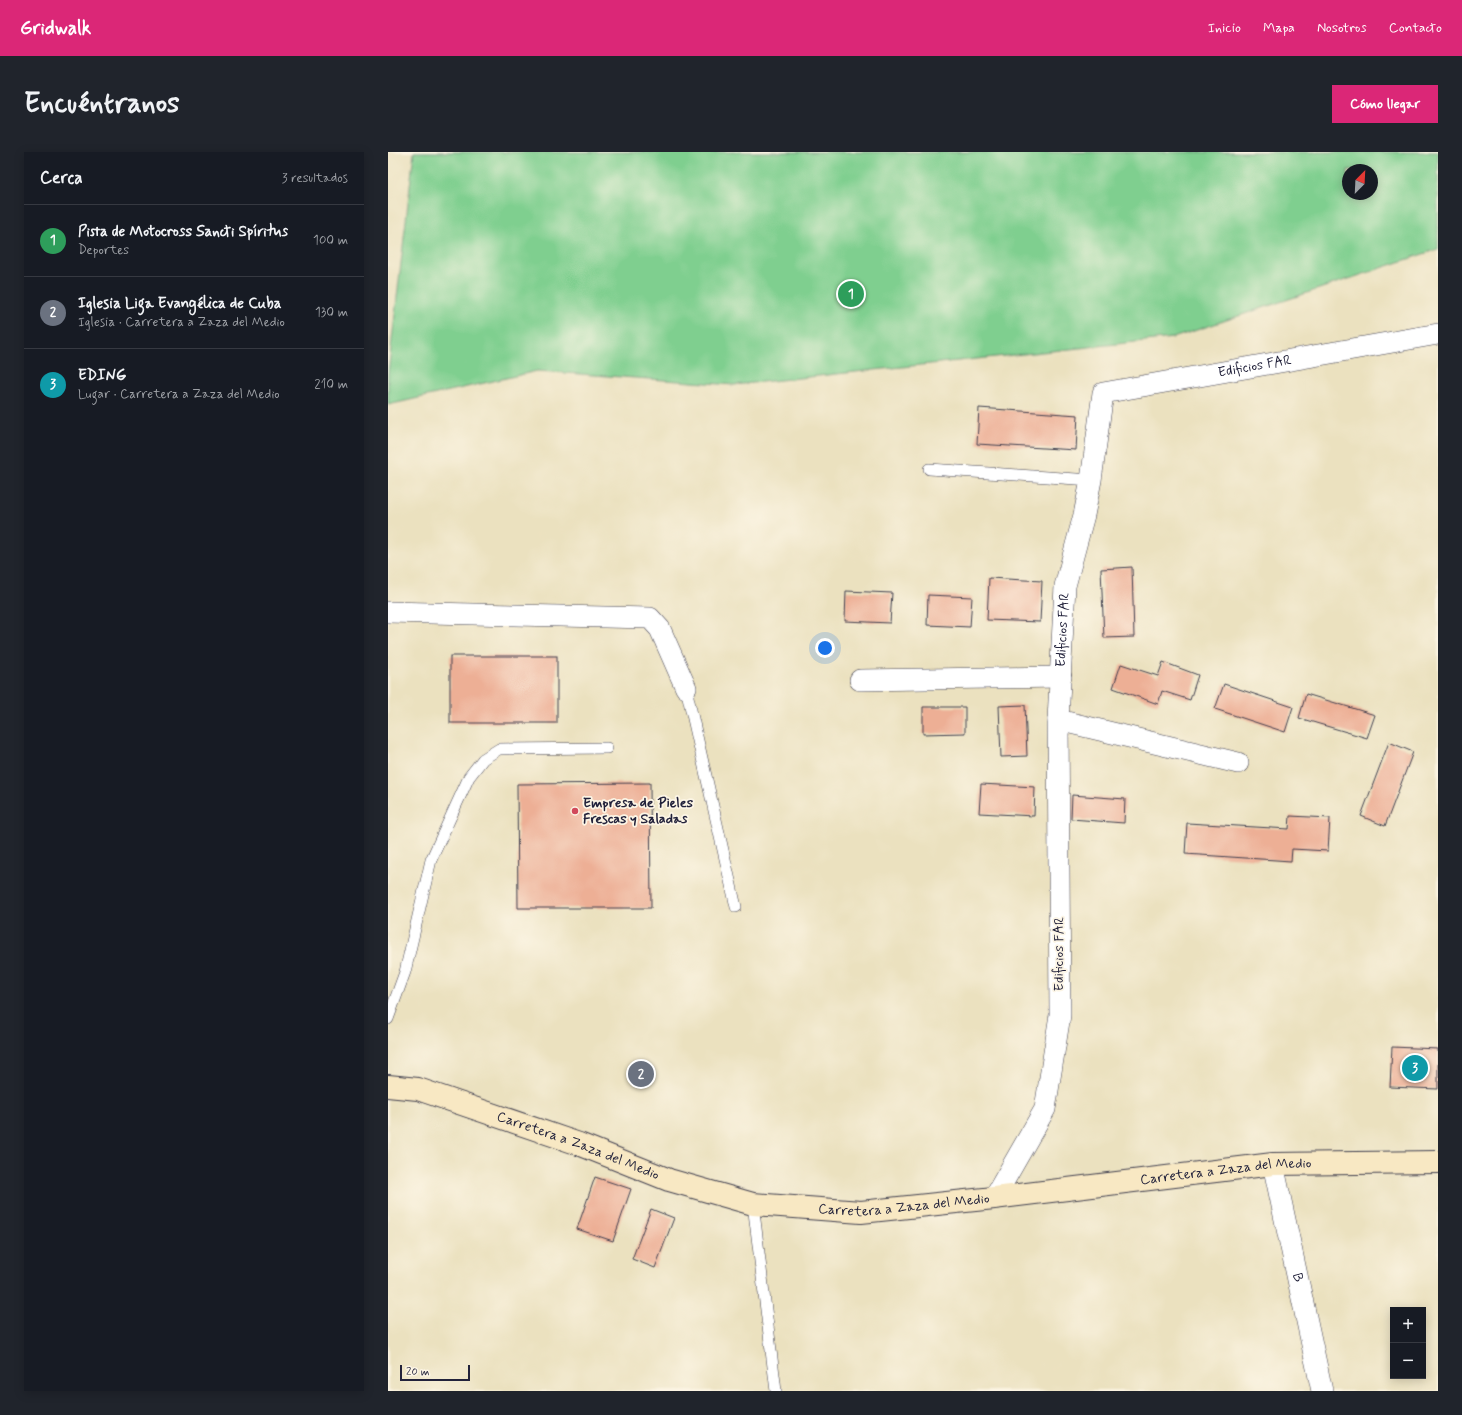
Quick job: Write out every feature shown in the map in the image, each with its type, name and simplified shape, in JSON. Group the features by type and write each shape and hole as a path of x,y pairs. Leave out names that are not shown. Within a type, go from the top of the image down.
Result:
{"main road":[{"name":"Carretera a Zaza del Medio","path":"388,1086 418,1089 579,1144 669,1180 753,1204 861,1212 994,1198 1273,1164 1438,1162"}],"street":[{"name":"Edificios FAR","path":"994,1198 1045,1108 1060,1015 1058,720 1065,586 1084,515 1091,480 1103,393 1438,334"},
{"path":"388,612 650,618 660,629 686,688"},
{"path":"860,680 1061,677"},
{"path":"1058,720 1238,763"},
{"name":"B","path":"1273,1164 1322,1391"}],"lane":[{"path":"929,469 1091,480"},
{"path":"686,688 736,907"},
{"path":"388,1019 404,972 431,860 469,777 483,759 499,749 607,748"},
{"path":"753,1204 776,1391"}],"green space":[{"path":"414,152 1438,152 1438,249 1173,338 734,385 537,371 388,405 388,374"}],"building":[{"path":"979,408 1078,415 1076,450 977,444"},
{"path":"1132,567 1134,637 1104,638 1101,569"},
{"path":"989,578 1042,581 1040,622 987,620"},
{"path":"846,591 892,593 890,623 845,621"},
{"path":"928,595 972,597 970,627 927,625"},
{"path":"450,656 557,656 557,723 450,723"},
{"path":"1163,662 1198,675 1190,700 1162,691 1158,704 1113,688 1121,664 1158,676"},
{"path":"1224,684 1293,707 1285,732 1215,709"},
{"path":"1306,694 1375,715 1367,738 1299,718"},
{"path":"1025,705 1027,756 1001,757 999,706"},
{"path":"923,707 965,707 965,733 923,734"},
{"path":"1389,742 1413,752 1385,826 1361,816"},
{"path":"650,783 651,908 518,908 517,784"},
{"path":"981,784 1035,787 1034,816 979,813"},
{"path":"1072,795 1125,799 1124,823 1071,819"},
{"path":"1290,816 1330,818 1328,851 1292,849 1291,861 1185,854 1187,823 1289,829"},
{"path":"1392,1047 1438,1049 1438,1089 1390,1087"},
{"path":"595,1177 631,1189 613,1241 577,1229"},
{"path":"651,1209 674,1218 655,1268 632,1259"}],"place":[{"name":"Pista de Motocross Sancti Spíritus","path":"851,294"},
{"name":"Empresa de Pieles Frescas y Saladas","path":"575,811"},
{"name":"EDING","path":"1415,1068"},
{"name":"Iglesia Liga Evangélica de Cuba","path":"641,1074"}]}
